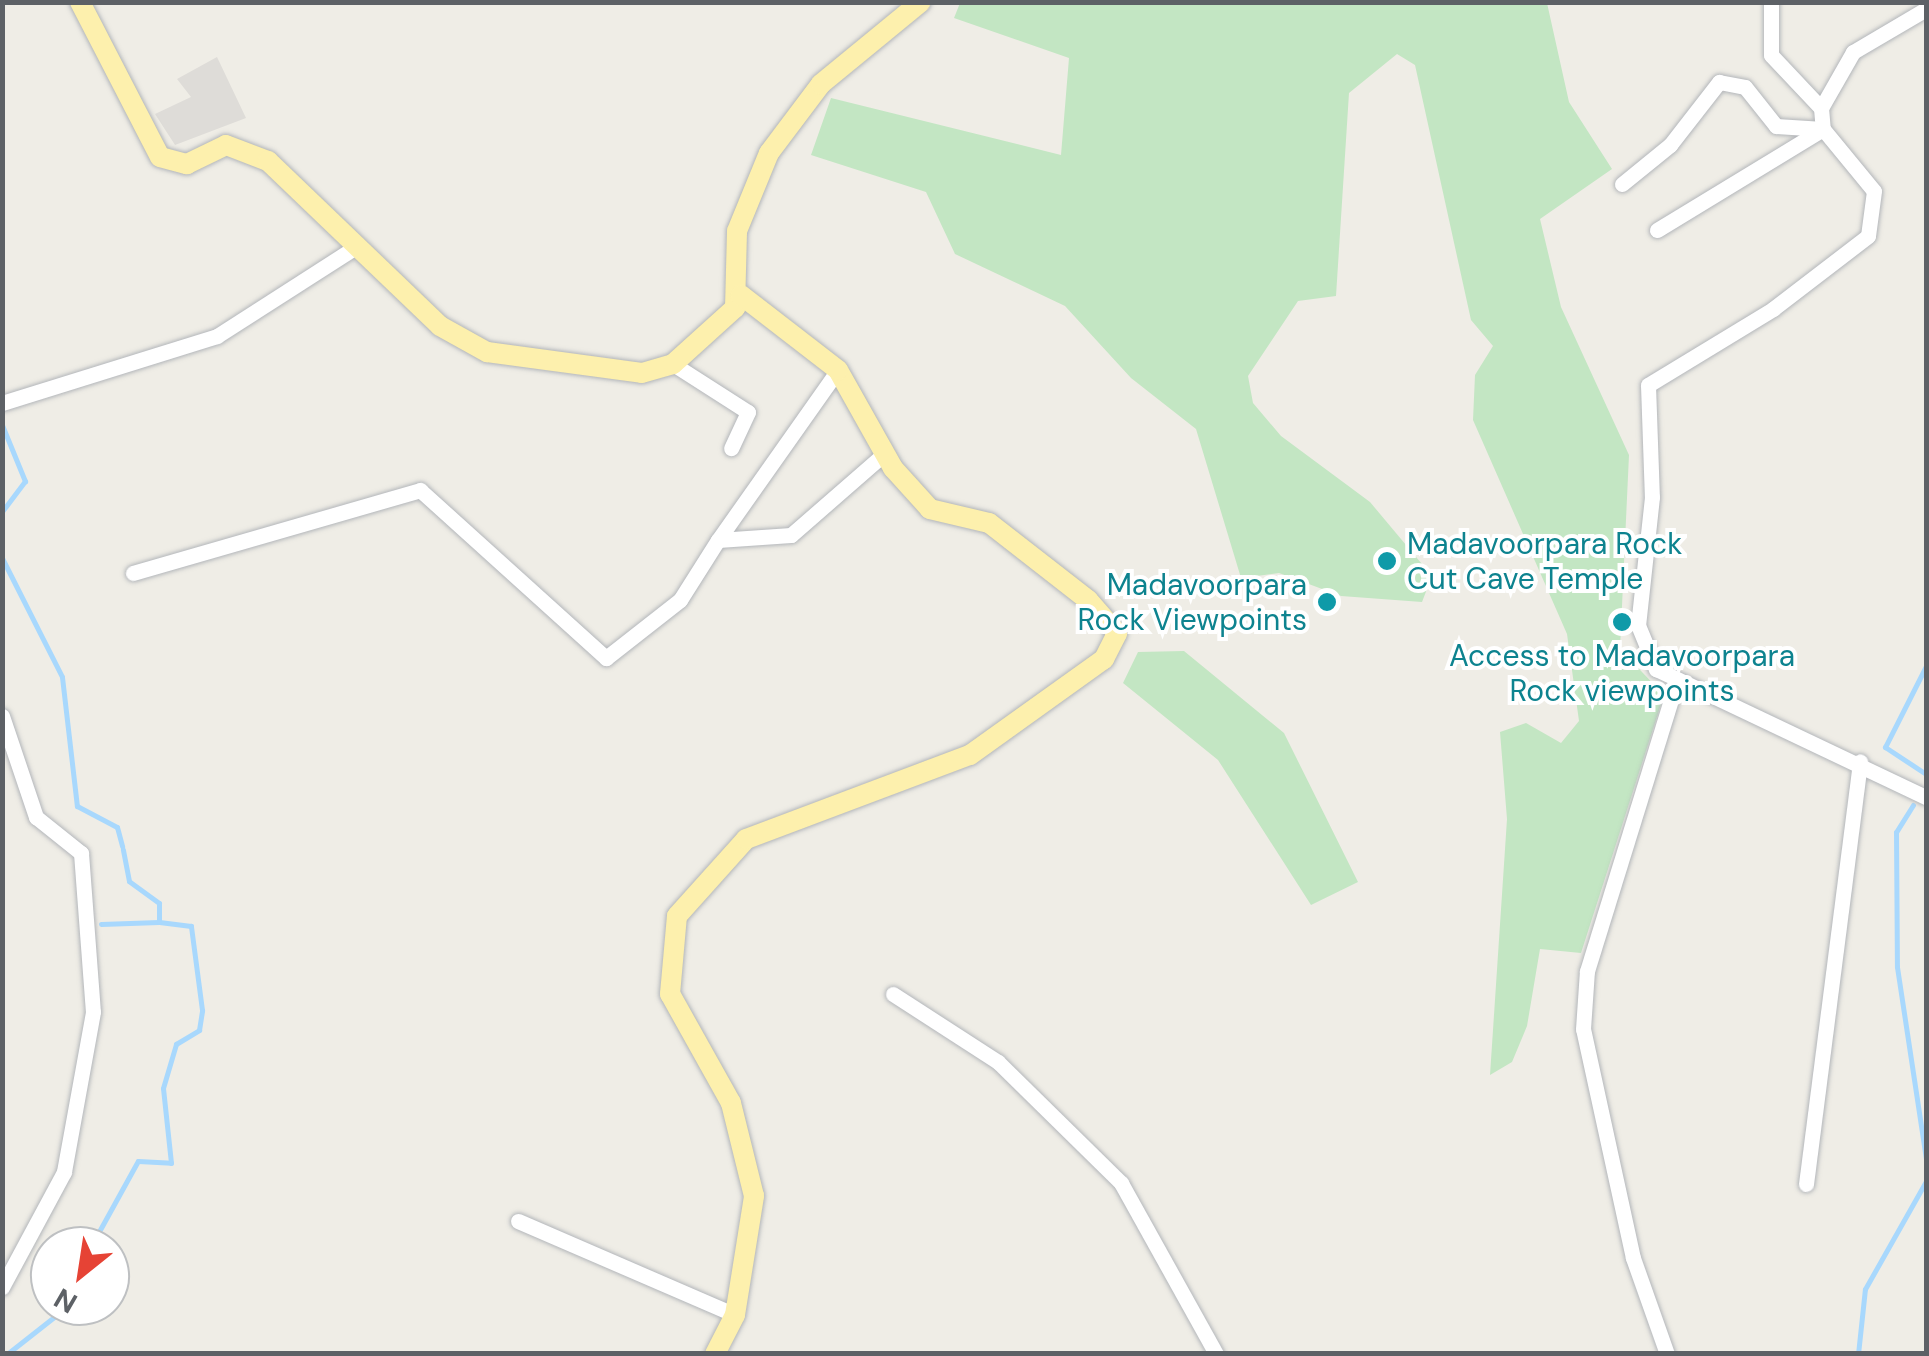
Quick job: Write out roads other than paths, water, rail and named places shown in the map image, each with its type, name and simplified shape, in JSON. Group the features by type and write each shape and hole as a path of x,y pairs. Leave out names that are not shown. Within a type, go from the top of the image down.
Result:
{"main road":[{"path":"80,2 160,157 187,164 226,144 250,151 440,326 487,352 642,373 673,364 741,295 737,231 769,153 821,84 921,2"},
{"path":"716,1354 735,1315 750,1170 725,1089 670,994 677,916 746,839 970,754 1104,660 1116,634 1088,600 988,523 930,509 886,453 838,370 741,295"}],"street":[{"path":"1771,2 1771,54 1822,108"},
{"path":"1926,8 1854,52 1822,108 1823,129 1874,191 1868,236 1773,309 1648,385 1652,497 1638,625 1656,669 1860,761 1926,796"},
{"path":"1622,184 1670,145 1719,82 1745,88 1776,126 1823,129"},
{"path":"1658,230 1823,129"},
{"path":"2,404 217,336 354,248"},
{"path":"673,364 748,412 732,448"},
{"path":"134,573 420,490 606,658 680,600 838,370"},
{"path":"718,540 791,535 886,453"},
{"path":"1666,1354 1633,1258 1583,1030 1587,971 1677,681"},
{"path":"2,716 11,753 36,817 81,853 93,1012 64,1172 2,1287"},
{"path":"1806,1184 1860,761"},
{"path":"893,994 998,1062 1121,1183 1216,1354"},
{"path":"518,1221 735,1315"}],"waterway":[{"path":"2,425 25,481 2,511"},
{"path":"2,558 62,677 77,806 117,827 122,846"},
{"path":"1926,666 1885,747 1926,774"},
{"path":"1913,805 1896,832 1897,967 1926,1159"},
{"path":"102,1226 138,1161 171,1163 163,1088 176,1044 199,1030 202,1010 191,926 159,922 159,903 129,881 123,850"},
{"path":"101,924 159,922"},
{"path":"1858,1354 1865,1289 1926,1181"},
{"path":"7,1354 43,1326"}],"place":[{"name":"Madavoorpara Rock Cut Cave Temple","path":"1387,561"},
{"name":"Madavoorpara Rock Viewpoints","path":"1327,602"},
{"name":"Access to Madavoorpara Rock viewpoints","path":"1622,622"}]}
